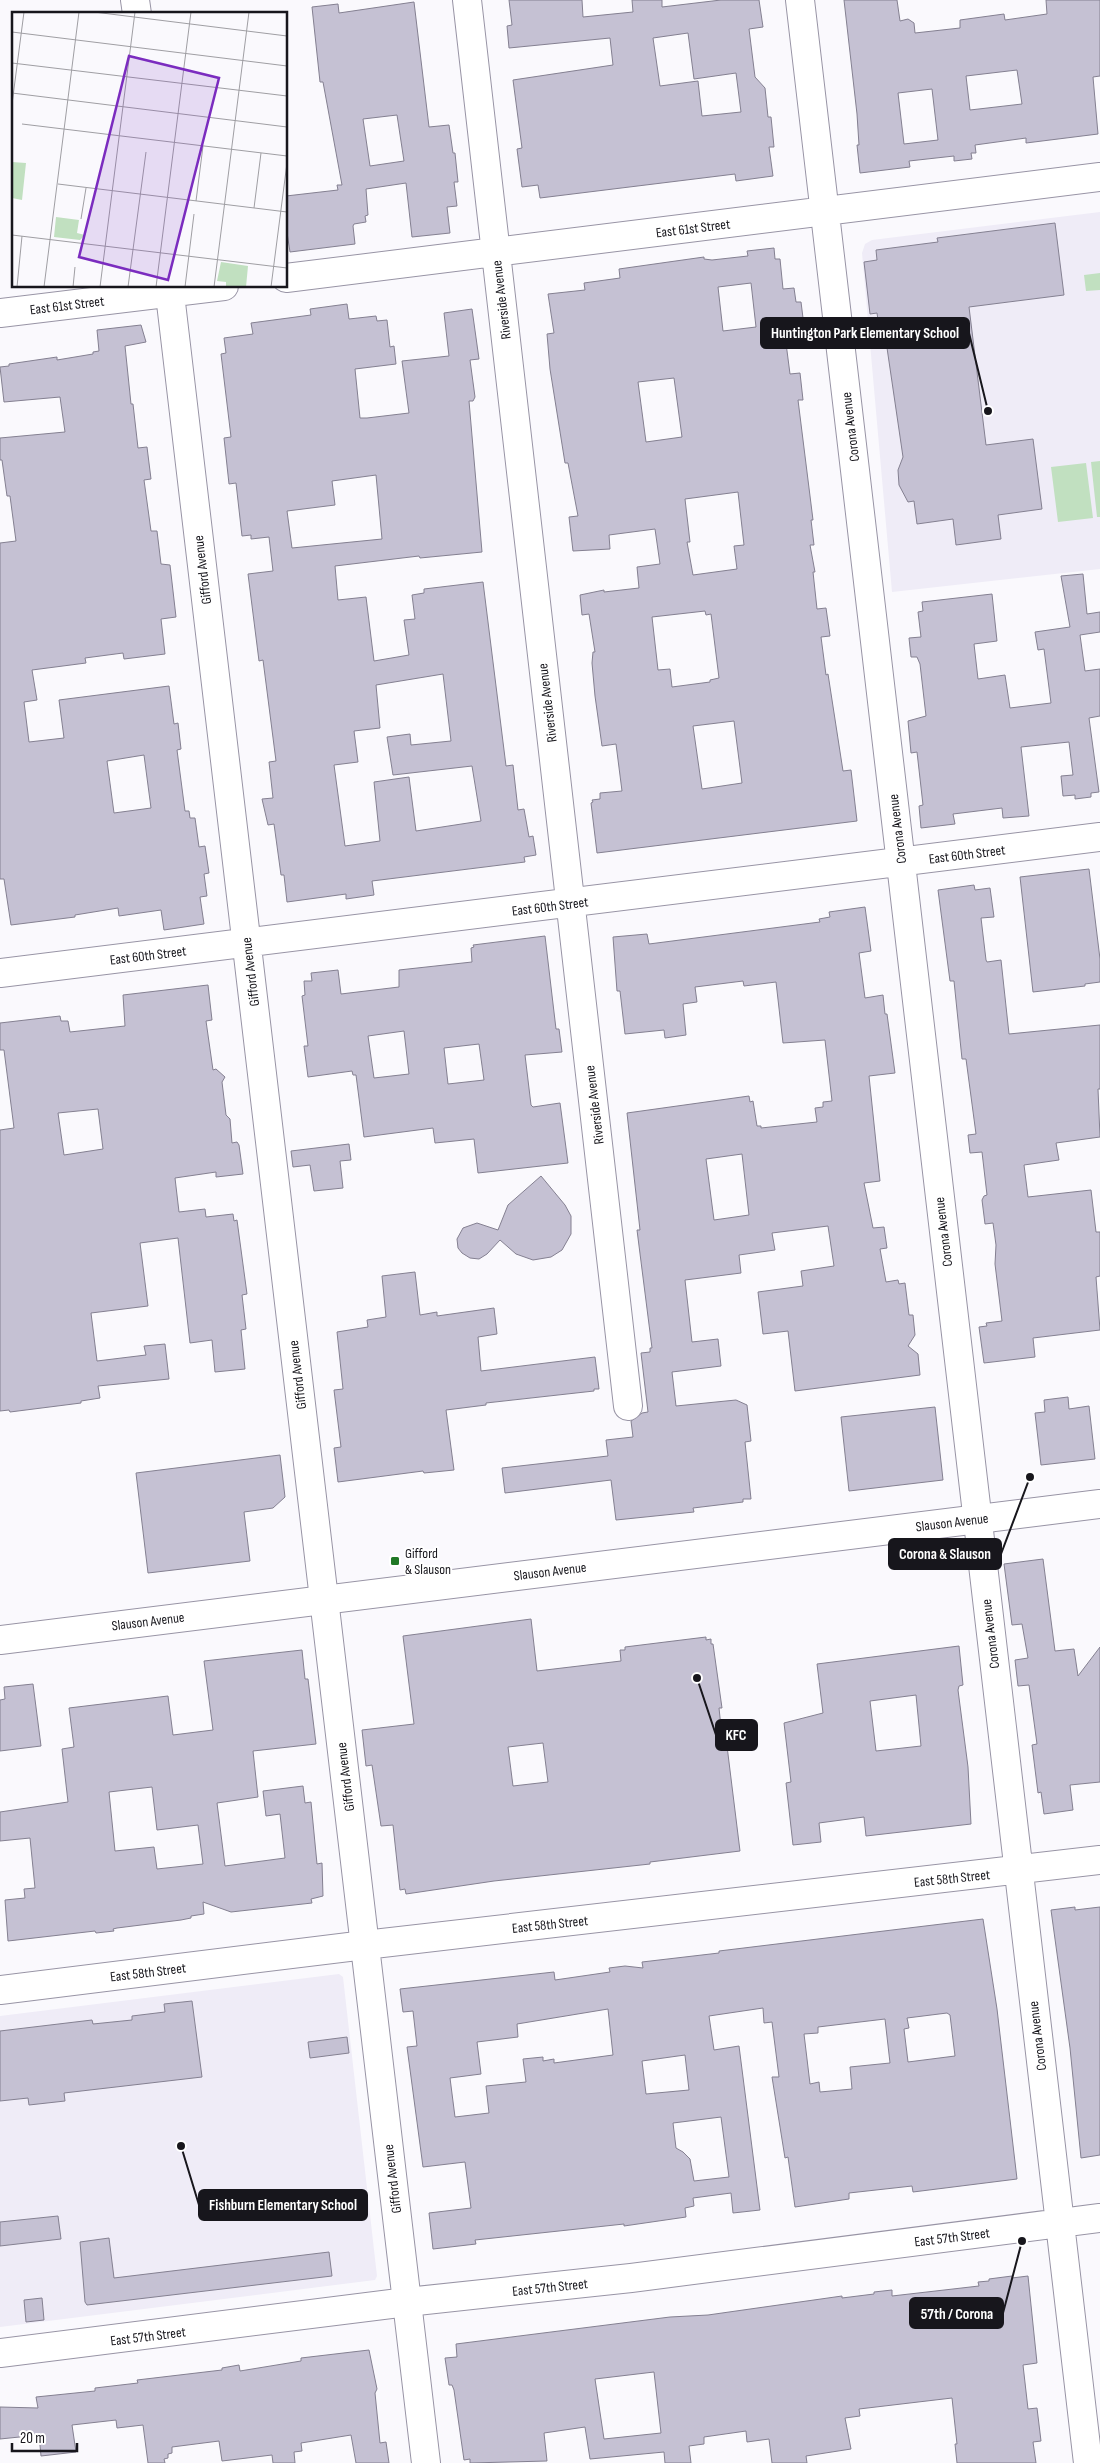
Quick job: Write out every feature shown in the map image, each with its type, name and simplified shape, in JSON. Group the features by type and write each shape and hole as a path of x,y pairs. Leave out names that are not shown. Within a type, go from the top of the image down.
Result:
{"street":[{"name":"Riverside Avenue","path":"467,0 628,1406"},
{"name":"Corona Avenue","path":"800,0 976,1519 1088,2463"},
{"name":"East 61st Street","path":"288,278 1100,177"},
{"name":"East 61st Street","path":"0,313 196,288"},
{"name":"Gifford Avenue","path":"169,290 426,2463"},
{"name":"East 60th Street","path":"0,974 1100,837"},
{"name":"Slauson Avenue","path":"0,1640 1100,1504"},
{"name":"East 58th Street","path":"0,1990 365,1945 1100,1860"},
{"name":"East 57th Street","path":"0,2353 407,2302 631,2278 1100,2218"}],"shaded area":[{"path":"1100,212 1100,569 892,592 862,253 865,244 872,240"},
{"path":"339,1974 343,1977 377,2276 375,2280 0,2327 0,2016"}],"green space":[{"path":"1100,273 1100,290 1086,291 1084,275"},
{"path":"1100,461 1100,517 1097,517 1091,462"},
{"path":"1086,463 1093,518 1058,522 1051,467"}],"building":[{"path":"509,0 582,0 583,17 633,12 632,0 662,0 662,7 721,0 759,0 763,27 749,29 755,77 765,88 768,117 771,117 774,147 769,147 773,176 736,181 735,174 540,198 538,185 522,187 517,149 522,148 513,80 613,65 610,38 509,48 507,26 512,25","holes":["688,33 694,79 736,73 741,112 702,116 698,81 660,86 653,38"]},
{"path":"844,0 897,0 900,21 908,19 914,23 915,33 960,28 960,20 1004,14 1005,20 1047,14 1046,0 1100,0 1100,76 1093,77 1098,134 1026,143 1026,138 975,145 976,153 971,153 972,159 954,161 954,156 909,161 910,167 860,173 857,145 859,145","holes":["1017,70 1022,104 970,110 966,76","932,89 938,140 904,144 898,93"]},
{"path":"414,2 429,127 449,125 453,153 455,153 458,182 454,182 457,206 447,207 450,233 412,237 406,183 366,189 368,215 365,216 366,222 354,224 353,226 355,244 290,252 288,239 288,196 338,190 337,185 342,185 323,82 320,82 312,7 338,4 339,13","holes":["397,115 404,161 370,166 363,119"]},
{"path":"1055,223 1064,295 969,307 986,445 1033,439 1042,509 998,515 1001,539 956,545 953,519 917,524 914,501 908,502 899,485 898,470 903,457 886,341 881,342 877,313 870,314 864,262 877,260 876,250 938,242 937,238"},
{"path":"774,248 775,259 780,259 783,289 794,288 796,302 801,302 803,318 783,320 790,374 800,373 803,400 798,400 813,520 811,520 814,545 810,545 815,572 813,572 817,609 826,608 830,636 821,637 826,675 828,674 843,771 851,770 857,821 597,853 592,800 600,799 600,793 622,791 616,744 602,746 592,663 593,652 595,652 589,614 582,615 580,595 604,590 604,592 639,588 637,567 660,564 655,529 609,535 610,549 573,551 569,517 578,516 568,463 565,463 550,369 547,334 554,333 548,294 585,290 584,283 620,278 619,269 704,257 704,259 712,260 748,256 747,251","holes":["751,283 756,327 723,331 718,287","674,378 682,437 646,442 638,382","738,492 744,545 734,546 737,569 693,575 687,542 690,542 685,499","705,611 706,615 711,614 719,678 710,680 710,682 672,687 670,669 658,670 652,617","734,721 742,783 702,789 693,726"]},
{"path":"347,304 349,319 376,316 377,321 387,320 390,347 394,346 396,364 355,369 360,418 367,418 409,413 402,361 449,356 444,313 472,309 479,359 470,360 475,397 473,401 469,401 482,552 420,558 419,556 335,566 338,600 366,597 374,661 409,655 404,620 415,619 412,595 424,593 424,589 483,582 506,766 513,765 518,810 524,809 529,837 533,836 536,855 524,857 525,862 372,881 374,895 346,899 346,894 287,902 274,824 268,825 262,799 273,798 269,762 276,761 263,660 259,661 248,574 273,571 269,537 251,539 251,535 242,536 236,483 229,484 224,438 231,437 221,354 226,353 224,338 253,334 251,323 311,315 310,309","holes":["376,475 382,539 292,548 287,511 335,505 332,481","443,674 451,741 411,745 410,734 387,737 393,775 472,766 481,821 416,831 409,777 374,782 380,841 345,846 334,765 358,762 354,731 380,728 376,685"]},
{"path":"141,325 146,342 125,346 131,404 133,404 138,448 147,447 151,479 144,480 151,531 157,531 161,564 170,565 176,617 161,619 165,654 124,659 123,653 85,658 86,663 32,670 37,700 24,702 29,742 64,738 59,700 169,686 174,724 178,723 181,749 177,750 185,811 189,811 190,818 195,818 199,847 205,846 209,873 204,874 207,896 200,897 204,924 164,930 161,910 119,916 118,908 75,915 75,917 11,925 4,879 0,879 0,543 16,541 10,496 7,496 2,460 0,460 0,438 65,432 60,397 4,402 0,367 57,357 57,360 93,354 93,352 99,351 97,330","holes":["144,755 151,808 114,813 107,761"]},
{"path":"1083,574 1087,614 1100,612 1100,632 1080,635 1085,671 1100,669 1100,716 1089,718 1099,792 1091,793 1091,797 1075,799 1075,795 1063,796 1061,776 1073,775 1069,742 1021,747 1029,816 1003,818 1002,808 953,814 955,824 921,828 919,806 923,805 917,752 911,753 908,721 926,716 920,664 917,657 911,657 909,638 921,637 918,612 923,611 922,602 992,594 997,641 974,644 978,679 1005,675 1010,708 1051,703 1044,649 1038,650 1035,632 1070,627 1061,576"},
{"path":"1089,869 1100,959 1100,982 1085,984 1085,986 1033,992 1020,877"},
{"path":"974,885 975,890 990,888 994,917 981,918 986,960 987,962 1001,960 1009,1034 1100,1025 1100,1089 1098,1089 1100,1137 1056,1143 1059,1160 1024,1165 1028,1197 1091,1190 1096,1232 1100,1232 1100,1276 1096,1277 1100,1330 1033,1338 1035,1357 984,1363 979,1327 987,1326 986,1323 1002,1321 995,1264 996,1245 993,1223 985,1224 982,1200 987,1195 982,1152 970,1153 968,1135 976,1134 966,1059 962,1059 954,981 950,981 938,890"},
{"path":"865,907 871,951 859,953 865,998 883,995 885,1014 887,1014 895,1073 869,1076 880,1181 864,1183 873,1228 884,1227 887,1248 880,1249 886,1282 898,1280 899,1284 905,1283 909,1315 913,1315 915,1335 908,1346 918,1354 920,1375 795,1391 788,1331 763,1334 758,1292 803,1286 801,1271 834,1266 828,1226 772,1233 775,1250 739,1255 741,1273 685,1280 692,1342 718,1339 721,1366 672,1372 676,1406 736,1400 747,1405 751,1441 745,1442 751,1499 743,1499 743,1502 693,1508 694,1512 616,1520 611,1480 505,1493 502,1468 608,1456 606,1440 633,1437 631,1421 642,1413 648,1412 641,1353 650,1352 650,1348 652,1348 637,1230 640,1230 627,1113 749,1096 750,1102 753,1101 757,1126 761,1126 761,1128 817,1122 815,1108 823,1107 823,1102 832,1101 825,1040 783,1043 776,982 744,986 743,981 695,987 697,1002 683,1004 686,1035 665,1038 664,1030 625,1034 620,991 617,991 613,937 647,934 649,944 820,922 819,919 830,917 829,912","holes":["742,1154 749,1215 714,1220 706,1159"]},
{"path":"545,936 556,1029 559,1029 562,1052 525,1055 531,1105 533,1107 560,1103 568,1163 478,1173 474,1139 435,1143 433,1128 364,1137 356,1075 353,1075 352,1071 308,1077 304,1046 308,1046 302,996 305,995 304,981 312,981 311,973 338,970 341,994 399,987 399,970 472,962 471,948 474,947 473,945","holes":["404,1031 409,1074 374,1078 368,1036","479,1044 484,1080 448,1084 444,1048"]},
{"path":"208,985 212,1020 206,1021 213,1070 216,1069 225,1077 222,1082 226,1115 230,1119 232,1143 237,1142 239,1145 243,1174 216,1177 216,1172 175,1178 179,1212 205,1209 206,1217 233,1214 234,1221 237,1220 247,1294 242,1295 246,1329 241,1330 245,1369 215,1372 212,1340 190,1343 178,1238 140,1243 148,1306 91,1313 97,1361 146,1355 144,1346 165,1344 169,1379 98,1386 100,1398 81,1401 81,1403 10,1412 9,1410 0,1411 0,1130 14,1128 4,1050 0,1050 0,1023 60,1016 61,1021 68,1021 70,1032 125,1026 123,995","holes":["98,1109 103,1149 64,1155 58,1113"]},
{"path":"349,1144 351,1160 340,1161 343,1188 314,1191 310,1165 293,1167 291,1151"},
{"path":"541,1176 565,1205 571,1216 571,1234 562,1250 551,1257 533,1260 516,1254 500,1240 487,1254 479,1259 470,1258 462,1253 458,1248 457,1239 463,1228 477,1223 498,1230 508,1205"},
{"path":"415,1272 420,1315 437,1312 437,1316 494,1308 497,1334 478,1337 481,1371 595,1357 599,1389 446,1410 454,1470 424,1473 423,1471 338,1482 334,1448 341,1447 334,1390 343,1389 337,1332 368,1327 367,1320 386,1317 382,1276"},
{"path":"1068,1397 1069,1409 1089,1406 1095,1459 1041,1465 1035,1413 1045,1412 1044,1400"},
{"path":"935,1407 943,1480 849,1491 841,1417"},
{"path":"280,1455 285,1497 273,1508 244,1512 250,1561 148,1573 136,1473"},
{"path":"1043,1559 1055,1651 1074,1649 1078,1676 1100,1647 1100,1782 1070,1785 1073,1810 1044,1814 1041,1792 1038,1793 1032,1745 1037,1744 1029,1685 1018,1686 1015,1660 1028,1658 1022,1624 1012,1625 1004,1564"},
{"path":"531,1619 537,1671 621,1661 620,1650 625,1650 625,1647 706,1637 706,1640 711,1639 722,1708 719,1708 723,1746 727,1746 740,1851 650,1862 650,1864 494,1881 406,1894 405,1889 400,1890 393,1825 381,1826 372,1765 366,1766 362,1730 414,1724 403,1636","holes":["543,1743 548,1782 513,1786 508,1747"]},
{"path":"959,1646 963,1685 959,1686 958,1690 968,1767 971,1824 866,1836 864,1817 819,1823 821,1842 793,1845 786,1783 791,1782 784,1723 823,1713 817,1664","holes":["916,1695 921,1746 876,1751 870,1701"]},
{"path":"302,1650 305,1679 308,1679 316,1744 253,1751 258,1797 217,1803 225,1866 285,1858 280,1814 266,1816 263,1791 303,1786 305,1803 311,1802 317,1864 322,1863 323,1896 311,1899 312,1903 231,1912 203,1902 204,1914 181,1920 117,1928 113,1929 114,1931 96,1933 95,1931 8,1941 5,1900 25,1898 24,1889 35,1888 30,1838 0,1841 0,1812 68,1802 62,1749 74,1747 69,1708 168,1696 173,1735 213,1730 204,1661","holes":["152,1787 157,1830 198,1825 203,1864 157,1869 154,1847 115,1851 109,1792"]},
{"path":"33,1684 41,1746 0,1751 0,1700 5,1699 4,1687"},
{"path":"1075,1907 1075,1910 1100,1907 1100,2155 1081,2158 1070,2048 1051,1910"},
{"path":"983,1919 997,2009 1017,2179 913,2192 912,2186 849,2193 849,2199 795,2207 788,2157 785,2158 772,2077 779,2077 772,2022 764,2023 763,2008 709,2016 714,2050 739,2046 760,2210 733,2213 731,2193 693,2198 694,2206 685,2208 686,2217 624,2226 624,2224 475,2240 476,2244 433,2249 429,2213 471,2208 465,2162 423,2167 407,2047 417,2046 413,2011 403,2012 400,1989 554,1972 555,1980 610,1972 609,1968 625,1966 643,1968 642,1962 719,1953 719,1951","holes":["608,2009 613,2055 554,2063 554,2059 543,2061 543,2057 523,2059 526,2082 486,2086 489,2113 455,2117 450,2078 481,2074 477,2042 518,2037 517,2024","947,2013 950,2015 955,2056 908,2062 904,2029 909,2028 907,2018","885,2019 890,2063 850,2067 852,2089 820,2092 819,2082 810,2084 804,2034 818,2033 818,2027","685,2055 689,2090 646,2094 642,2061","721,2117 729,2177 694,2181 690,2159 676,2148 673,2123"]},
{"path":"192,2001 202,2077 64,2093 65,2101 29,2105 28,2098 0,2101 0,2031 92,2020 93,2024 132,2020 132,2016 165,2012 164,2004"},
{"path":"347,2037 349,2053 310,2058 308,2042"},
{"path":"58,2216 61,2239 0,2246 0,2222"},
{"path":"109,2238 114,2278 329,2252 332,2276 87,2305 85,2302 80,2242"},
{"path":"1028,2276 1037,2363 1023,2365 1028,2409 1037,2408 1041,2441 1033,2442 1036,2463 957,2463 952,2398 859,2409 860,2416 845,2418 851,2449 806,2456 807,2463 772,2463 769,2439 747,2442 746,2431 704,2437 704,2444 689,2446 691,2463 665,2463 664,2452 590,2459 585,2427 544,2433 547,2461 470,2463 470,2459 464,2460 454,2390 452,2385 449,2385 445,2358 457,2357 456,2344 670,2317 708,2315 842,2296 842,2298 874,2294 874,2292 892,2290 892,2296 979,2286 978,2282 989,2281 989,2279","holes":["654,2372 661,2433 604,2439 595,2379"]},
{"path":"42,2298 44,2320 26,2322 24,2300"},
{"path":"369,2350 377,2389 375,2393 380,2443 386,2442 389,2463 356,2463 351,2435 301,2443 302,2451 294,2452 295,2463 273,2463 272,2455 222,2461 219,2441 172,2447 172,2453 168,2454 168,2458 164,2459 165,2463 148,2463 143,2425 117,2428 116,2420 72,2425 76,2452 41,2456 39,2435 0,2439 0,2407 38,2408 36,2397 95,2391 95,2388 138,2383 137,2380 222,2370 222,2368 239,2365 240,2371 301,2361 301,2358"}],"place":[{"name":"Huntington Park Elementary School","path":"988,411"},
{"name":"Corona & Slauson","path":"1030,1477"},
{"name":"Gifford & Slauson","path":"395,1561"},
{"name":"KFC","path":"697,1678"},
{"name":"Fishburn Elementary School","path":"181,2146"},
{"name":"57th / Corona","path":"1022,2241"}]}
